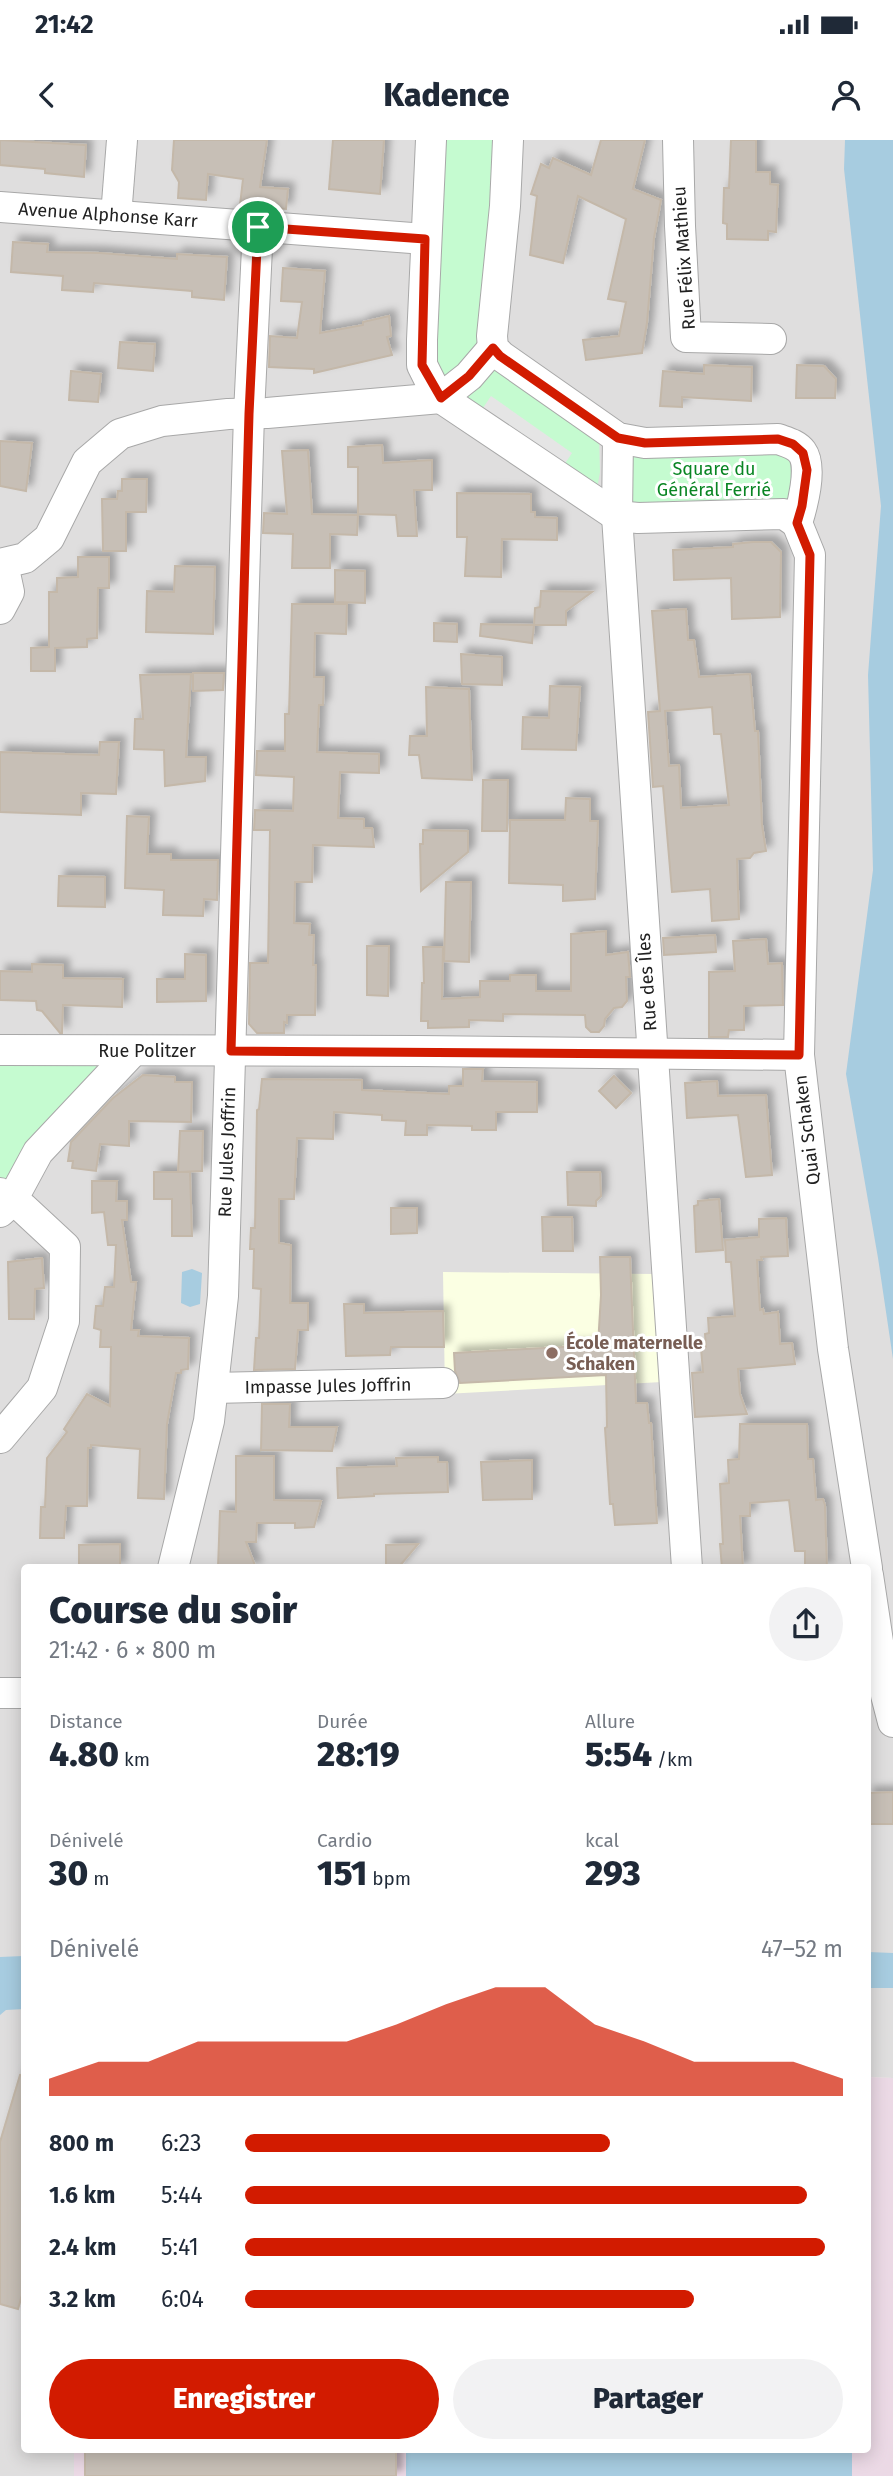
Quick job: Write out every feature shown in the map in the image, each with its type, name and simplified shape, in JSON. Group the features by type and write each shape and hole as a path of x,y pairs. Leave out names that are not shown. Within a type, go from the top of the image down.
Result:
{"street":[{"path":"116,216 122,140"},
{"path":"430,140 422,365 441,398 617,516 638,518 784,514 797,523 807,470 803,453 793,444 778,439 645,443 618,438 500,356 493,348 508,140"},
{"name":"Rue Félix Mathieu","path":"678,140 687,337 771,339"},
{"name":"Avenue Alphonse Karr","path":"0,207 425,239"},
{"name":"Rue Jules Joffrin","path":"174,1564 209,1421 223,1296 249,414 258,227"},
{"path":"0,609 9,592 2,564 25,558 49,538 87,462 120,434 162,421 441,398 469,376 493,348"},
{"name":"Rue des Îles","path":"618,438 617,516 687,1564"},
{"name":"Quai Schaken","path":"797,523 810,555 799,1055 833,1349 866,1564"},
{"name":"Rue Politzer","path":"0,1050 799,1055"},
{"path":"0,1438 42,1388 64,1321 65,1247 23,1208 4,1203 38,1152 133,1051"},
{"name":"Impasse Jules Joffrin","path":"213,1388 443,1383"},
{"path":"871,1603 882,1704"},
{"path":"0,1693 21,1693"}],"shaded area":[{"path":"0,140 893,140 893,2078 871,2077 871,1564 21,1564 21,2453 74,2453 74,2476 0,2476"},
{"path":"491,396 572,453 562,468 481,411"},
{"name":"École maternelle Schaken","path":"443,1272 655,1274 662,1382 445,1394"},
{"path":"871,2077 893,2078 893,2476 74,2476 74,2453 871,2453"}],"green space":[{"path":"442,140 493,140 482,344 599,434 600,472 597,489 443,384 435,373"},
{"name":"Square du Général Ferrié","path":"631,448 786,448 797,461 796,507 630,509"},
{"path":"90,1061 96,1066 98,1074 14,1180 0,1186 0,1064"}],"water":[{"path":"845,140 893,140 893,1359 846,1074 873,870 868,675 881,506 844,169"},
{"path":"192,1269 202,1273 200,1304 190,1307 181,1303 182,1272"},
{"path":"871,1952 893,1953 893,1988 871,1988"},
{"path":"21,1956 21,2009 6,2010 0,2015 0,1957"},
{"path":"406,2453 852,2453 852,2476 406,2476"}],"building":[{"path":"0,140 86,145 84,177 45,173 45,169 0,165"},
{"path":"174,140 267,140 260,187 288,189 286,209 240,205 243,179 208,174 206,200 178,198 179,182 172,170"},
{"path":"333,140 384,140 380,194 329,189"},
{"path":"601,140 645,140 633,189 661,200 654,238 642,353 586,360 583,340 619,336 626,302 608,299 626,219 578,196 563,263 530,255 537,196 531,194 541,164 549,168 553,158 591,175"},
{"path":"731,140 756,140 756,172 770,172 770,184 778,185 776,232 768,231 768,240 727,239 727,224 723,223 724,188 729,188"},
{"path":"13,242 48,244 47,252 177,259 177,254 227,257 224,300 192,297 192,291 94,283 93,292 62,290 63,276 11,272"},
{"path":"283,268 325,271 320,333 363,325 363,322 389,316 391,336 387,337 392,355 314,373 314,369 269,367 270,336 297,338 302,302 281,301"},
{"path":"120,342 155,344 153,371 118,368"},
{"path":"704,365 752,367 751,401 682,397 682,407 660,406 663,371 704,374"},
{"path":"797,365 824,366 836,379 835,398 796,398"},
{"path":"71,371 101,374 98,402 69,400"},
{"path":"0,441 32,443 26,491 0,486"},
{"path":"382,445 383,463 432,460 432,490 414,490 417,536 398,536 396,515 358,514 358,467 348,467 348,447"},
{"path":"308,450 312,514 358,515 357,535 330,534 330,568 292,568 293,534 263,533 264,513 287,514 282,451"},
{"path":"122,479 147,479 146,512 126,512 126,551 103,551 102,499 117,499 118,491 122,491"},
{"path":"457,493 531,494 531,512 535,512 535,517 557,518 557,540 502,539 501,577 465,576 467,537 457,537"},
{"path":"771,542 781,552 780,617 732,619 731,578 674,580 673,550 733,547 733,544"},
{"path":"78,557 109,557 109,588 98,588 97,638 87,639 87,647 55,648 55,671 31,671 31,648 49,647 49,592 57,592 57,578 78,577"},
{"path":"175,566 215,567 213,634 146,632 147,591 174,592"},
{"path":"335,570 365,571 365,603 335,602"},
{"path":"541,591 592,592 566,611 566,625 534,625 535,608 540,607"},
{"path":"292,604 347,604 346,634 315,633 314,677 324,677 323,705 319,705 317,752 379,754 379,773 340,772 338,818 364,819 364,828 372,828 374,847 313,845 312,882 295,882 294,923 310,924 309,935 314,935 315,1015 287,1015 284,1033 257,1033 249,1024 250,963 268,963 270,830 254,830 255,810 293,811 294,777 256,775 257,751 285,751 285,714 289,714"},
{"path":"686,609 688,640 694,640 699,677 750,674 755,731 758,731 762,825 766,851 754,853 750,858 737,859 739,919 712,921 710,889 672,892 663,786 653,787 648,712 660,711 652,611","holes":["712,707 714,734 721,734 729,805 681,808 679,765 669,766 665,711"]},
{"path":"434,623 457,624 457,642 434,641"},
{"path":"481,624 534,625 532,643 480,636"},
{"path":"461,654 502,657 502,685 462,684"},
{"path":"193,673 224,673 223,690 193,691"},
{"path":"191,674 186,757 206,757 205,781 165,786 164,750 134,749 135,719 143,719 140,675"},
{"path":"550,686 580,687 576,750 522,749 523,717 549,718"},
{"path":"426,687 469,689 472,780 422,778 419,755 409,755 410,736 427,736"},
{"path":"100,742 119,742 116,794 81,793 81,815 0,812 0,752 99,755"},
{"path":"483,780 508,780 507,831 482,831"},
{"path":"566,798 590,799 590,821 598,821 595,899 563,901 563,885 509,883 510,820 565,820"},
{"path":"127,816 149,817 147,854 171,854 171,860 218,860 217,900 204,899 203,916 163,915 164,890 125,888"},
{"path":"423,830 468,831 468,852 421,891 420,844 423,844"},
{"path":"59,876 105,877 105,907 58,906"},
{"path":"446,882 471,882 469,962 444,961"},
{"path":"606,931 606,955 628,952 630,977 626,977 627,1001 622,1007 614,1008 599,1032 591,1032 586,1027 585,1015 503,1014 503,1021 469,1020 469,1027 428,1028 428,1021 421,1021 423,947 443,947 442,999 480,997 480,981 510,981 510,975 536,975 536,991 571,991 571,934"},
{"path":"715,935 716,952 664,955 663,938"},
{"path":"766,939 768,964 782,963 783,1005 744,1006 744,1030 729,1030 728,1037 709,1037 709,972 735,971 733,941"},
{"path":"367,946 389,946 388,996 367,995"},
{"path":"185,954 206,955 206,1001 157,1002 157,979 185,979"},
{"path":"32,964 63,965 63,978 123,979 122,1007 63,1005 60,1033 42,1011 37,1010 36,1001 0,1000 0,971 32,972"},
{"path":"463,1069 483,1069 482,1081 537,1082 537,1112 496,1112 496,1130 472,1130 472,1126 427,1125 427,1135 405,1135 406,1121 382,1120 382,1115 334,1112 333,1139 297,1138 294,1199 279,1199 279,1243 291,1245 290,1303 308,1303 308,1330 298,1330 295,1369 254,1370 256,1338 259,1338 261,1289 253,1288 254,1249 250,1249 251,1228 255,1228 257,1110 262,1079 362,1080 362,1090 449,1094 449,1086 463,1086"},
{"path":"143,1075 175,1077 175,1082 192,1082 191,1122 129,1121 129,1146 100,1144 96,1171 72,1168 73,1161 68,1161 71,1142 113,1098"},
{"path":"614,1076 631,1093 616,1108 599,1091"},
{"path":"717,1081 718,1096 766,1095 772,1175 746,1177 738,1115 687,1118 685,1083"},
{"path":"180,1131 203,1131 202,1171 178,1172"},
{"path":"154,1172 190,1172 192,1236 172,1236 172,1199 154,1199"},
{"path":"567,1172 600,1172 601,1196 596,1201 596,1206 568,1205"},
{"path":"92,1181 117,1181 116,1201 127,1201 127,1220 122,1220 131,1282 136,1282 131,1330 139,1330 138,1336 189,1338 188,1369 176,1373 167,1424 164,1499 138,1498 140,1449 91,1445 91,1448 88,1448 87,1506 66,1506 64,1538 40,1538 41,1507 45,1507 47,1458 67,1432 64,1429 87,1394 110,1406 111,1347 100,1347 101,1330 94,1328 96,1306 103,1306 105,1287 114,1287 116,1245 108,1245 104,1212 92,1213"},
{"path":"719,1199 723,1250 696,1252 694,1206 698,1205 698,1201"},
{"path":"391,1208 417,1208 417,1233 391,1234"},
{"path":"542,1217 572,1217 573,1251 543,1251"},
{"path":"786,1218 788,1256 761,1257 762,1260 757,1260 760,1310 763,1309 764,1314 778,1312 780,1344 792,1343 795,1364 738,1369 740,1394 747,1414 695,1417 692,1373 703,1372 701,1348 706,1347 708,1318 735,1316 731,1262 726,1262 725,1240 759,1237 759,1219"},
{"path":"600,1257 630,1257 636,1403 647,1403 651,1423 657,1523 615,1525 613,1504 610,1504 605,1428 606,1375 460,1383 455,1371 454,1353 598,1345"},
{"path":"42,1258 44,1288 35,1289 34,1319 9,1319 8,1262"},
{"path":"344,1304 364,1304 364,1313 443,1311 444,1347 391,1347 390,1355 346,1356"},
{"path":"262,1404 290,1404 289,1427 337,1427 332,1451 261,1450"},
{"path":"740,1424 807,1424 808,1459 813,1459 816,1500 823,1499 825,1505 827,1564 805,1564 805,1551 795,1551 789,1500 750,1503 750,1516 740,1516 743,1564 722,1564 720,1484 729,1483 728,1460 739,1459"},
{"path":"236,1456 274,1456 274,1500 321,1501 314,1527 295,1528 295,1523 257,1523 256,1542 246,1542 254,1564 218,1564 220,1511 236,1512"},
{"path":"438,1457 438,1462 447,1462 448,1492 338,1498 337,1468 397,1466 396,1458"},
{"path":"532,1460 532,1499 483,1500 481,1462"},
{"path":"120,1544 120,1564 79,1564 79,1545"},
{"path":"418,1544 401,1564 386,1564 386,1545"},
{"path":"893,1792 893,1824 871,1824 871,1793"},
{"path":"21,2075 21,2298 18,2309 0,2304 0,2142"},
{"path":"85,2453 396,2453 396,2476 85,2476"}],"place":[{"name":"École maternelle Schaken","path":"552,1353"}],"route":[{"path":"258,227 425,239 422,365 441,398 469,376 493,348 500,356 618,438 645,443 778,439 793,444 803,453 807,470 797,523 810,555 799,1055 231,1051 249,414 258,227"}]}
